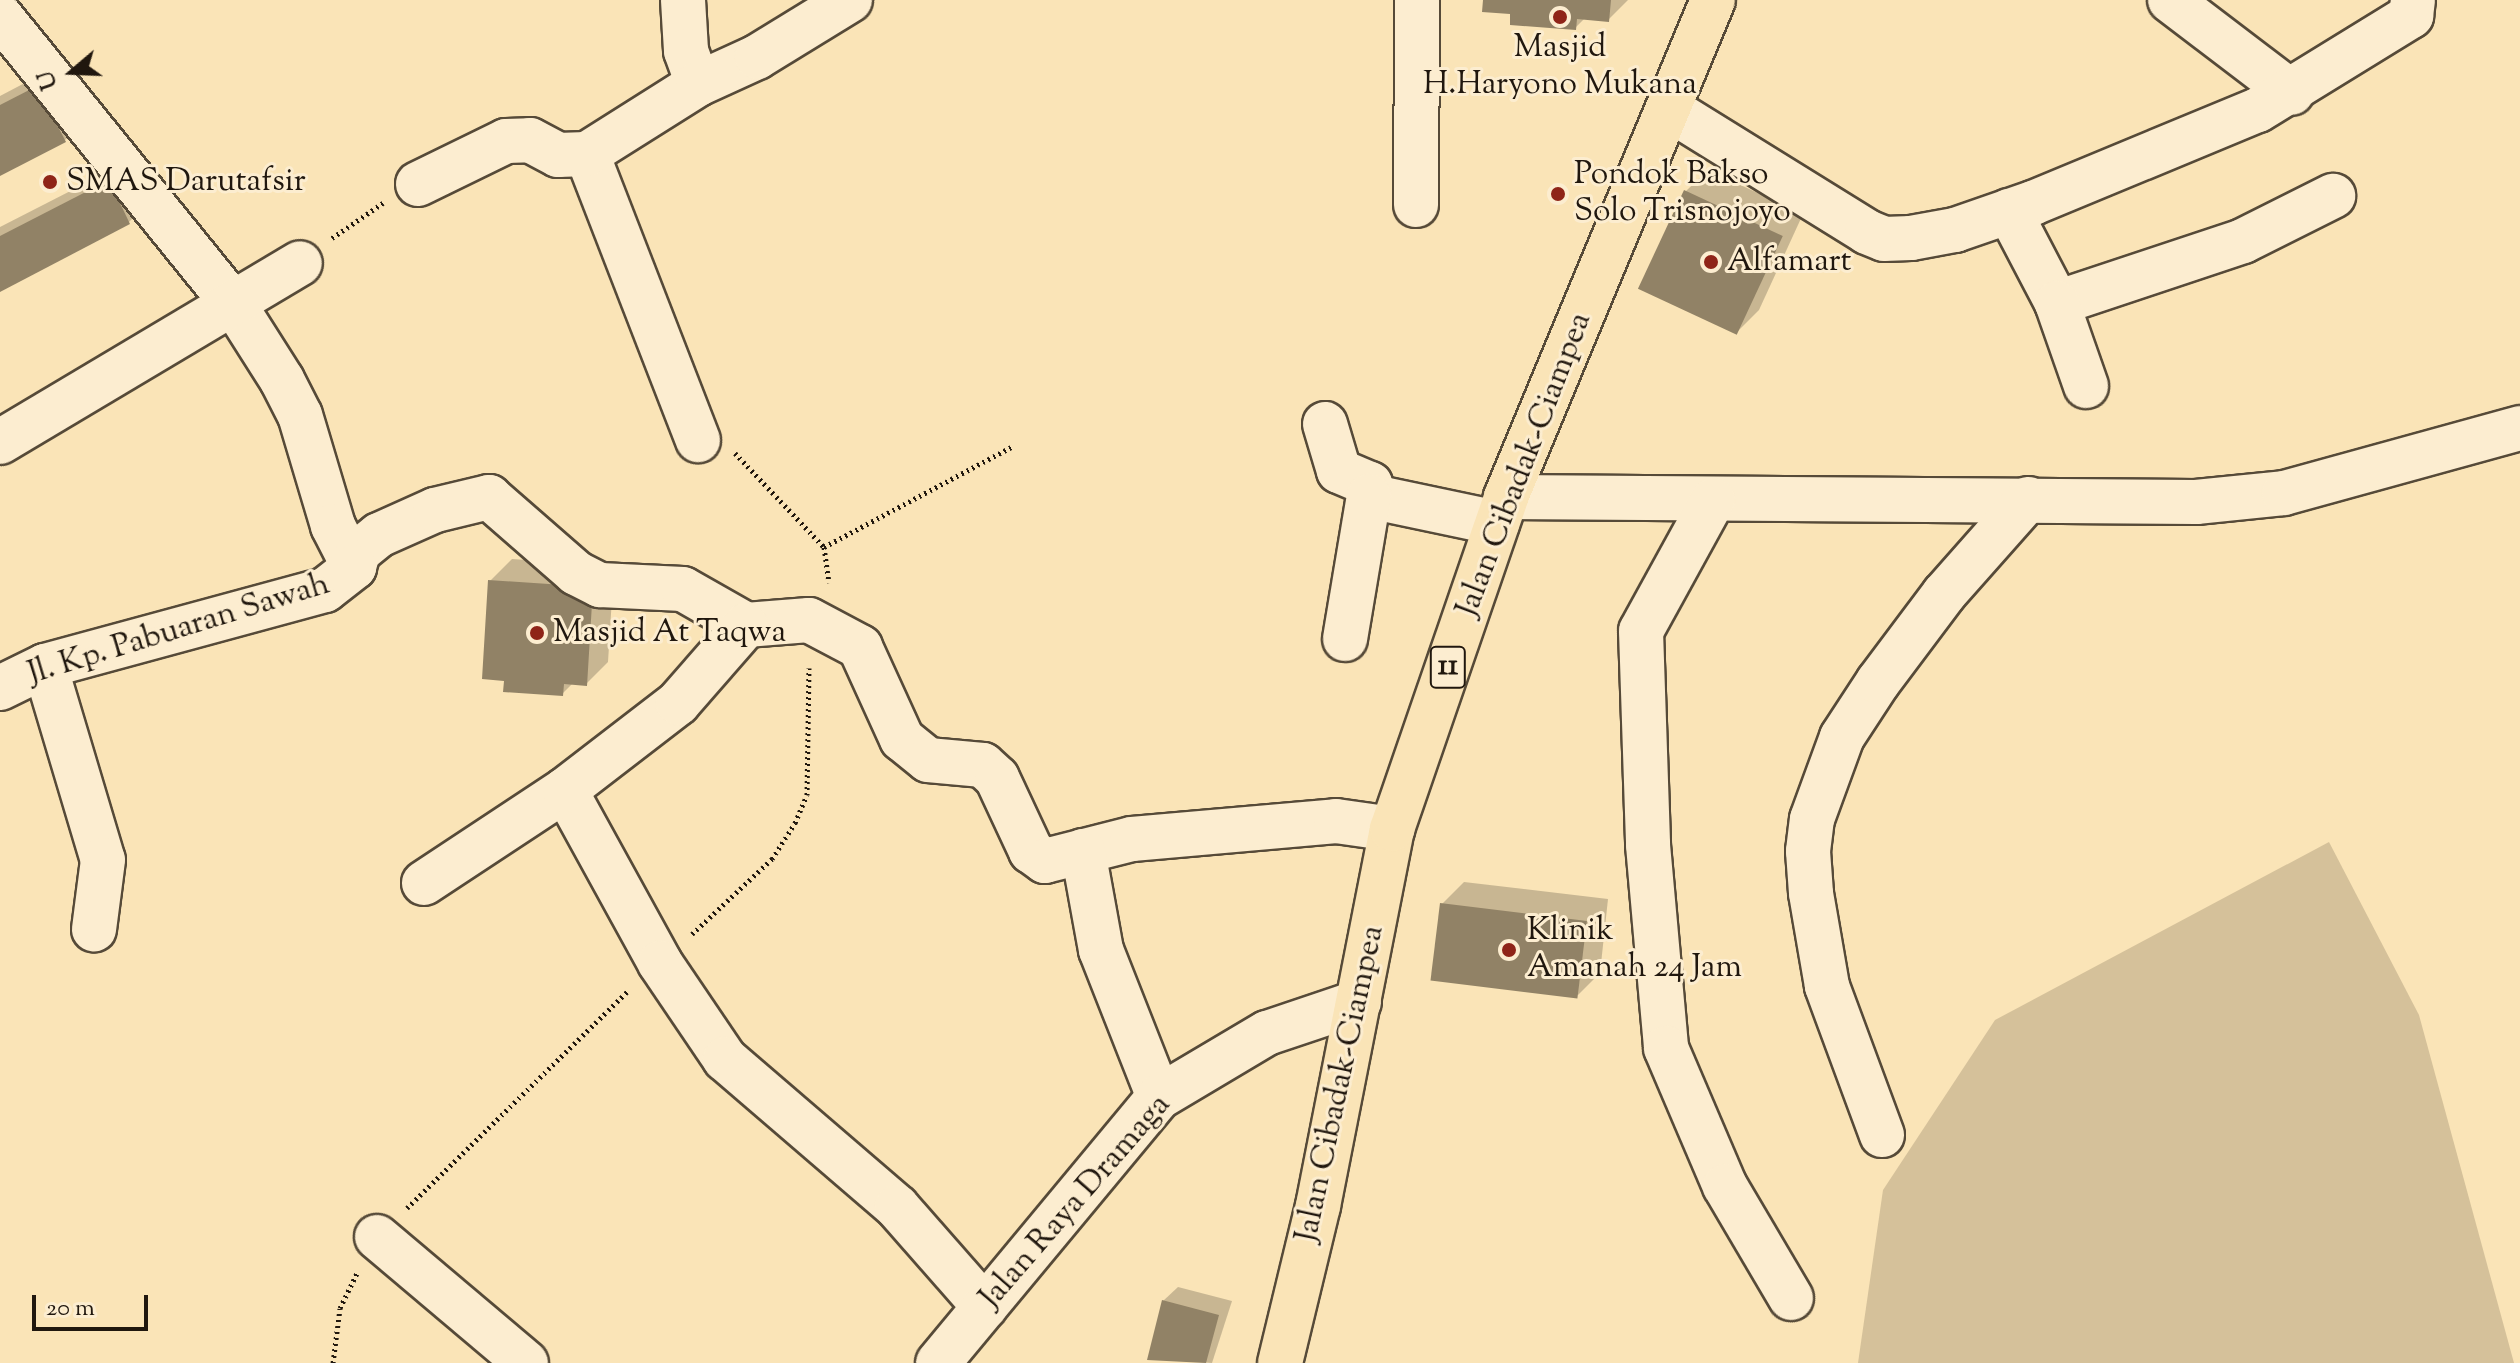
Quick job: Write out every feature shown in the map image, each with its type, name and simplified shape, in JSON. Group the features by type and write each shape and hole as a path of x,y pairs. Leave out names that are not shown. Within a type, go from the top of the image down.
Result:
{"highway":[{"name":"Jalan Cibadak-Ciampea","path":"1280,1363 1359,1002 1392,829 1502,510 1713,0"}],"street":[{"path":"683,0 686,51 698,84"},
{"path":"418,184 506,141 530,140 558,155 587,154 698,84 757,57 850,0"},
{"path":"1416,205 1417,0"},
{"path":"2170,0 2292,93"},
{"path":"1669,109 1884,239 1955,230 2207,133 2292,93 2411,16 2413,0"},
{"path":"0,16 235,306 300,415 333,526 354,567"},
{"path":"587,154 698,440"},
{"path":"2057,303 2243,241 2333,196"},
{"path":"2009,211 2057,303 2086,386"},
{"path":"0,442 235,306 300,263"},
{"path":"1325,424 1339,471 1370,484 1345,639"},
{"path":"1369,496 1502,510 1713,500 2196,502 2284,493 2520,428"},
{"name":"Jl. Kp. Pabuaran Sawah","path":"0,688 45,666 325,590 354,567 358,552 379,535 449,505 489,497 576,573 600,585 683,589 746,625"},
{"path":"1882,1135 1827,986 1810,879 1812,819 1842,737 1878,682 1944,594 2028,499"},
{"path":"1713,500 1641,631 1648,845 1666,1048 1725,1186 1791,1298"},
{"path":"424,883 565,790 678,703 746,625 809,620 860,647 902,739 928,760 983,765 997,778 1031,851 1041,859 1132,839 1336,821 1392,829"},
{"path":"45,666 103,860 94,929"},
{"path":"565,790 660,963 725,1059 897,1207 985,1307"},
{"path":"1083,851 1101,950 1159,1097"},
{"name":"Jalan Raya Dramaga","path":"938,1363 1159,1097 1255,1039 1359,1002"},
{"path":"377,1237 526,1363"}],"path":[{"path":"300,263 357,218 418,184"},
{"path":"698,440 734,452 824,547 1013,446"},
{"path":"333,1363 340,1308 377,1237 772,859 801,809 810,749 809,620"}],"shaded area":[{"path":"2329,842 2419,1015 2514,1363 1858,1363 1883,1190 1995,1020"}],"building":[{"name":"Masjid H.Haryono Mukana","path":"1483,0 1611,0 1609,22 1577,19 1576,30 1510,25 1510,14 1482,12"},
{"path":"37,86 66,142 0,176 0,105"},
{"path":"109,180 130,224 0,292 0,236"},
{"name":"Alfamart","path":"1684,190 1783,236 1737,335 1638,289"},
{"name":"Masjid At Taqwa","path":"488,580 593,587 587,686 564,684 563,696 503,692 504,681 482,679"},
{"name":"Klinik Amanah 24 Jam","path":"1440,903 1587,921 1577,998 1430,980"},
{"path":"1162,1300 1219,1315 1206,1363 1147,1360"}],"place":[{"name":"Masjid H.Haryono Mukana","path":"1560,17"},
{"name":"SMAS Darutafsir","path":"50,182"},
{"name":"Pondok Bakso Solo Trisnojoyo","path":"1558,194"},
{"name":"Alfamart","path":"1711,262"},
{"name":"Masjid At Taqwa","path":"537,633"},
{"name":"Klinik Amanah 24 Jam","path":"1509,950"}]}
